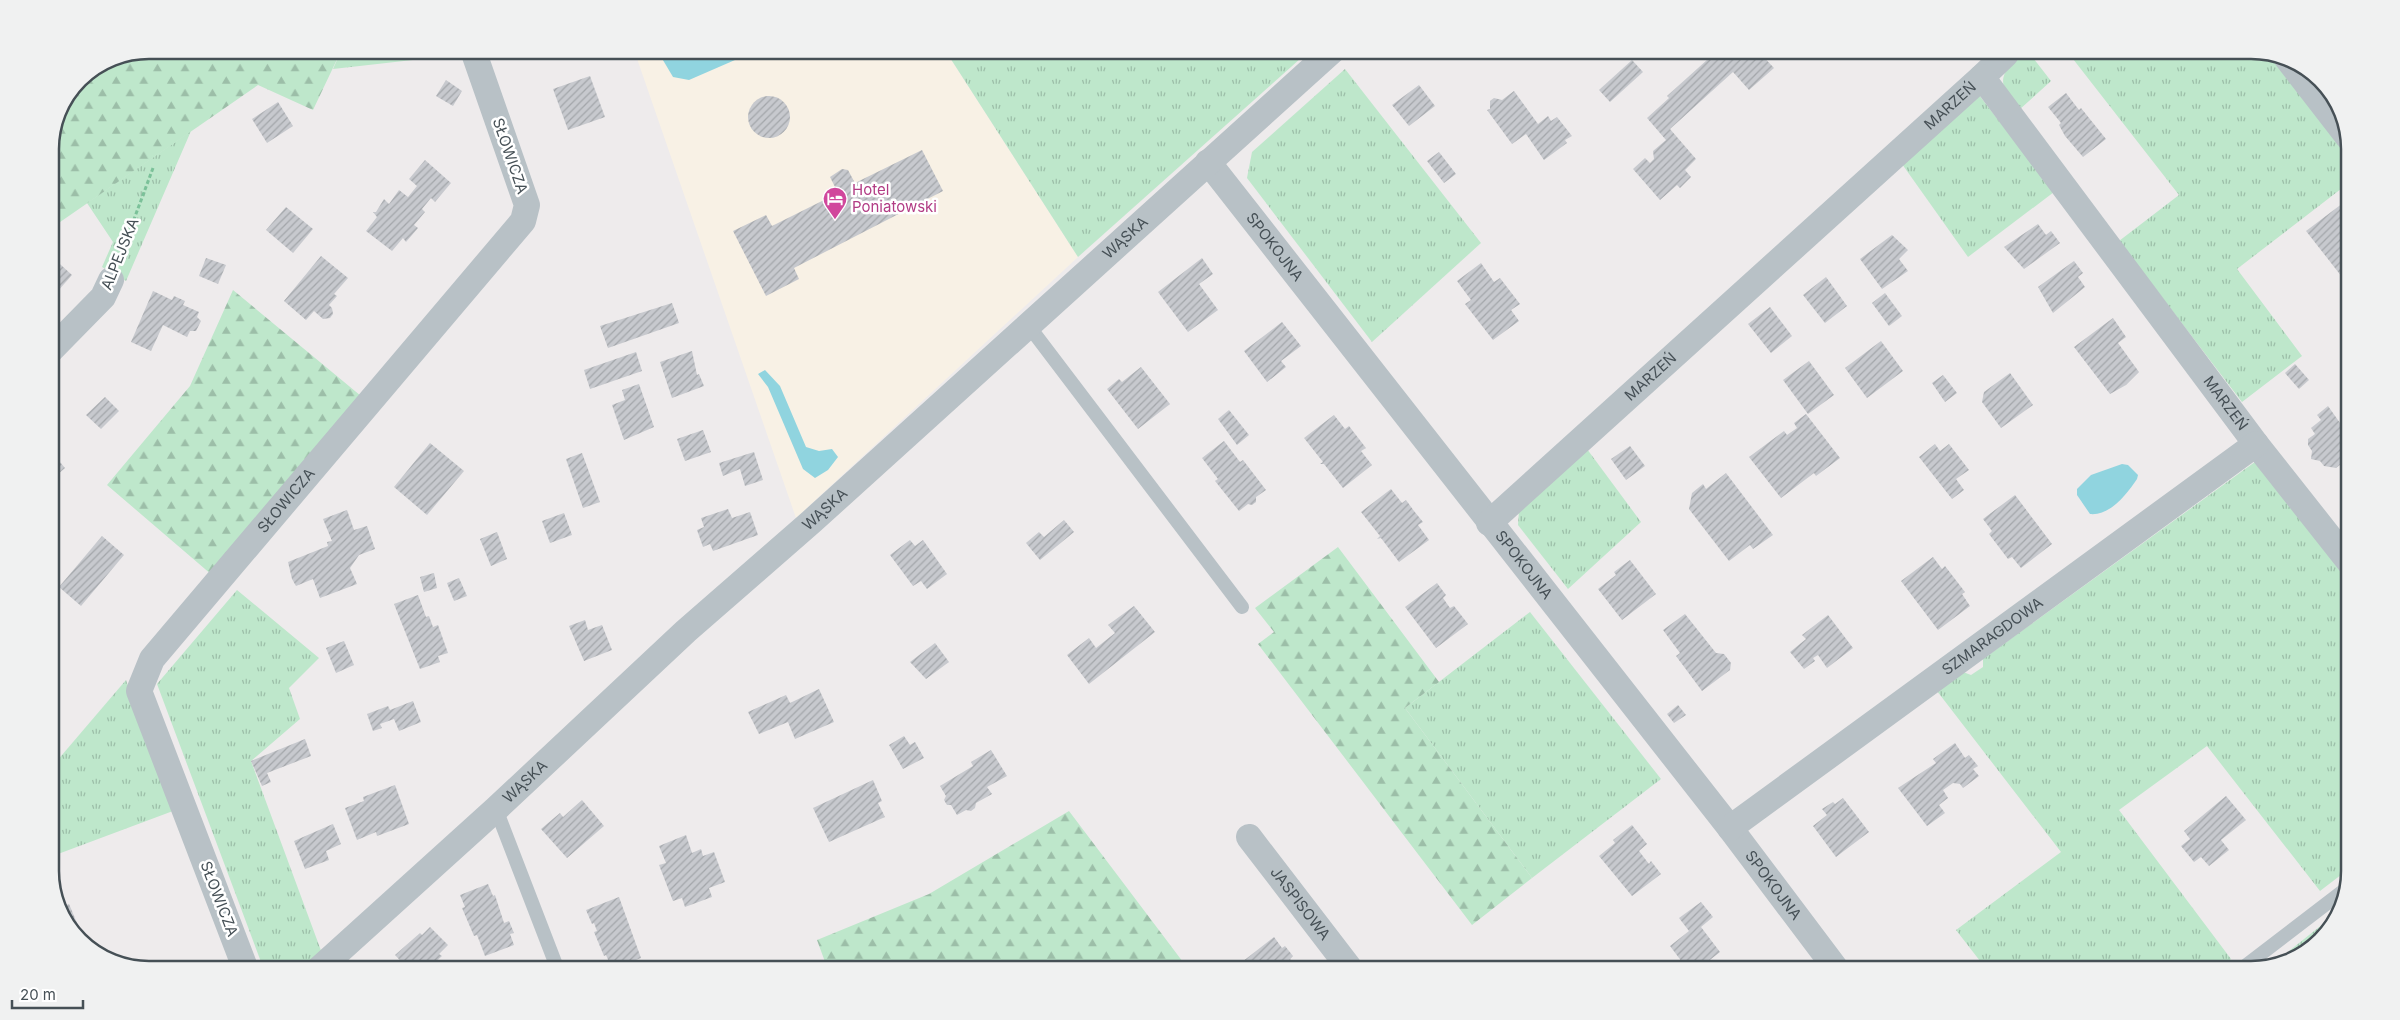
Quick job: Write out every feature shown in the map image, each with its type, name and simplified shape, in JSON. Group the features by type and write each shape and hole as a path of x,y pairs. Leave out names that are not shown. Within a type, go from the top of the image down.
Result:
{"street":[{"name":"SŁOWICZA","path":"243,961 139,691 152,659 523,221 527,205 476,59"},
{"name":"WĄSKA","path":"328,961 496,810 686,631 818,515 1323,59"},
{"path":"1982,77 2001,59"},
{"path":"2298,72 2337,123"},
{"name":"MARZEŃ","path":"1489,523 1982,77 2256,444 2341,552"},
{"name":"SPOKOJNA","path":"1208,162 1489,523 1730,828 1830,961"},
{"name":"ALPEJSKA","path":"59,342 103,297 111,280"},
{"name":"SZMARAGDOWA","path":"1730,828 2256,444"},
{"name":"JASPISOWA","path":"1249,837 1344,961"}],"lane":[{"path":"1028,325 1242,607"},
{"path":"496,810 555,961"},
{"path":"2252,961 2338,895"}],"path":[{"name":"ALPEJSKA","path":"111,280 153,168"}],"shaded area":[{"path":"637,59 951,59 1078,257 796,518"}],"green space":[{"path":"143,59 337,59 313,110 258,85 59,223 59,143 62,126 68,109 77,94 89,81 99,74 131,60"},
{"path":"337,59 422,59 333,69"},
{"path":"951,59 1300,59 1078,257"},
{"path":"2016,59 2034,59 2051,81 2019,110 2008,95 2003,83 2006,72"},
{"path":"2073,59 2269,60 2277,63 2341,147 2341,189 2237,269 2302,356 2242,402 2119,241 2179,195"},
{"path":"1345,69 1481,243 1372,342 1247,178 1252,152"},
{"path":"1979,95 2054,192 1968,257 1902,164"},
{"path":"191,131 126,281 102,267 113,242 87,203"},
{"path":"233,290 361,396 212,575 107,485 190,386"},
{"path":"1587,449 1641,522 1568,589 1518,525 1519,510"},
{"path":"2259,459 2341,566 2341,875 2320,891 2207,746 2119,810 2231,959 2228,961 1980,961 1956,930 2061,852 1937,691 1963,672 1971,675 1983,667 1983,659"},
{"path":"1338,547 1439,682 1405,708 1532,878 1472,925 1258,644 1274,632 1255,608"},
{"path":"237,590 319,658 289,688 300,719 251,761 323,956 318,961 261,961 157,684"},
{"path":"1530,612 1661,779 1532,878 1405,708"},
{"path":"126,680 173,811 59,854 59,758"},
{"path":"1069,811 1182,961 825,961 817,940 929,894"},
{"path":"2325,922 2311,939 2296,949 2289,951"}],"water":[{"path":"662,59 737,59 689,80 673,77"},
{"path":"765,370 780,386 806,447 819,451 832,449 838,457 828,470 815,478 803,469 768,387 758,374"},
{"path":"2122,464 2128,465 2138,475 2137,479 2123,497 2111,508 2097,514 2090,514 2077,495 2077,489 2091,475"}],"building":[{"path":"1708,59 1766,59 1774,68 1749,90 1733,72 1670,129 1696,159 1685,170 1691,177 1680,188 1677,185 1660,200 1633,169 1645,158 1650,163 1654,159 1653,151 1666,140 1647,118 1669,98 1667,96"},
{"path":"1632,60 1643,72 1610,102 1599,90"},
{"path":"590,76 605,117 568,130 553,89"},
{"path":"446,80 462,91 453,106 436,96"},
{"path":"1419,85 1435,106 1409,126 1392,105"},
{"path":"1514,91 1538,124 1548,116 1551,121 1557,117 1572,136 1565,140 1567,143 1544,160 1526,134 1512,144 1487,110 1490,109 1490,101 1494,98 1502,100"},
{"path":"2066,93 2106,139 2083,157 2065,136 2059,125 2061,123 2048,107"},
{"path":"765,96 773,96 784,102 790,117 784,132 773,138 765,138 754,132 748,121 748,113 754,102"},
{"path":"278,102 293,126 267,143 252,119"},
{"name":"Hotel Poniatowski","path":"922,150 943,191 794,268 799,279 766,296 733,231 766,215 772,226 838,193 830,177 842,169 848,170 855,183"},
{"path":"1439,152 1456,174 1444,183 1427,161"},
{"path":"425,160 451,183 435,202 431,198 422,209 425,212 414,225 418,228 406,242 403,238 392,251 366,231 377,217 373,212 376,212 384,199 389,204 399,190 408,197 417,186 409,179"},
{"path":"2341,205 2341,276 2306,231"},
{"path":"286,207 313,229 293,253 266,230"},
{"path":"2038,224 2046,235 2051,231 2060,243 2024,269 2004,247"},
{"path":"1892,235 1908,250 1899,259 1908,271 1882,289 1860,259"},
{"path":"321,256 348,278 334,294 337,296 329,305 332,308 333,314 330,318 323,319 314,311 306,320 284,301"},
{"path":"206,258 226,265 218,284 199,276"},
{"path":"1202,258 1213,274 1199,284 1218,310 1188,332 1158,292"},
{"path":"2074,261 2083,273 2078,277 2085,287 2053,313 2038,287"},
{"path":"59,263 72,275 59,290"},
{"path":"1481,263 1494,282 1500,278 1520,304 1511,310 1519,321 1493,340 1465,304 1471,300 1457,281"},
{"path":"1826,277 1847,306 1825,323 1803,295"},
{"path":"153,291 172,300 174,296 185,301 183,305 199,312 197,317 201,321 196,331 190,331 187,337 163,325 151,351 131,342"},
{"path":"1885,293 1902,316 1889,326 1872,303"},
{"path":"672,303 679,323 608,348 600,326"},
{"path":"1770,307 1792,336 1771,353 1748,324"},
{"path":"2113,318 2126,337 2118,343 2139,372 2126,385 2110,394 2074,347"},
{"path":"1282,322 1301,346 1281,361 1286,367 1267,382 1244,351"},
{"path":"1881,341 1903,371 1867,398 1845,368"},
{"path":"692,351 697,375 699,374 704,386 672,398 660,362"},
{"path":"636,352 642,371 590,389 584,370"},
{"path":"1809,361 1834,395 1808,414 1783,380"},
{"path":"2295,364 2309,380 2299,389 2285,373"},
{"path":"1141,367 1170,404 1138,429 1107,389 1119,379 1122,382"},
{"path":"2010,373 2033,405 2001,428 1982,402 1984,392"},
{"path":"1943,375 1957,393 1945,402 1932,383"},
{"path":"639,384 654,427 624,440 612,405 625,400 622,390"},
{"path":"105,397 119,411 101,429 86,415"},
{"path":"2328,406 2341,424 2341,464 2336,468 2324,466 2320,461 2311,459 2312,451 2308,445 2308,439 2315,434 2311,428 2321,420 2317,415"},
{"path":"1229,410 1249,435 1237,445 1218,419"},
{"path":"1806,414 1840,458 1816,476 1814,473 1781,498 1749,457 1784,431 1787,435 1797,428 1794,423"},
{"path":"1334,415 1345,429 1349,426 1366,448 1361,451 1372,465 1343,488 1324,464 1320,464 1323,462 1304,438"},
{"path":"703,430 711,452 685,461 677,439"},
{"path":"1224,441 1240,462 1243,460 1266,490 1256,497 1256,502 1252,505 1248,504 1239,511 1215,481 1218,479 1202,458"},
{"path":"430,443 464,471 427,515 394,487"},
{"path":"1935,444 1940,451 1949,444 1969,470 1956,479 1964,490 1952,499 1919,457"},
{"path":"1630,446 1645,466 1626,480 1611,459"},
{"path":"754,452 763,480 745,486 740,469 723,476 719,463"},
{"path":"582,453 600,502 583,508 566,459"},
{"path":"59,461 65,468 59,473"},
{"path":"1726,473 1773,535 1753,549 1750,545 1729,561 1689,509 1692,493 1703,484 1706,489"},
{"path":"1391,489 1402,503 1406,500 1423,522 1418,525 1429,540 1399,562 1381,538 1377,539 1380,536 1361,512"},
{"path":"2015,495 2052,544 2021,568 2012,557 2008,559 1989,534 1992,531 1983,519"},
{"path":"728,509 732,518 750,512 758,535 713,551 710,544 703,547 697,530 704,527 701,518"},
{"path":"347,510 354,530 367,526 375,549 359,555 350,568 357,584 320,598 313,579 296,586 292,579 288,562 328,546 327,542 332,541 323,519"},
{"path":"564,513 572,535 550,543 542,521"},
{"path":"1064,520 1074,532 1040,560 1026,543 1039,532 1044,537"},
{"path":"497,532 507,559 491,566 480,539"},
{"path":"102,536 124,555 81,606 59,587"},
{"path":"910,540 915,546 923,540 947,574 927,589 921,581 913,586 890,555"},
{"path":"1933,557 1942,569 1945,566 1965,592 1962,594 1970,606 1938,630 1901,581"},
{"path":"1630,560 1656,594 1622,620 1598,589 1616,575 1614,572"},
{"path":"434,573 437,588 424,592 420,577"},
{"path":"459,578 467,596 454,601 447,583"},
{"path":"1437,583 1446,595 1443,598 1450,608 1454,606 1468,624 1436,648 1405,607"},
{"path":"418,595 426,617 429,616 433,627 438,625 448,653 438,656 440,662 420,669 394,604"},
{"path":"1134,606 1155,632 1089,684 1067,655 1089,638 1096,648 1115,633 1108,625"},
{"path":"1685,614 1716,653 1724,654 1731,663 1730,670 1702,691 1676,656 1680,653 1663,630"},
{"path":"1828,615 1853,648 1827,668 1818,655 1813,658 1815,661 1804,669 1790,652 1806,639 1802,635"},
{"path":"585,620 588,630 602,625 612,650 584,661 569,626"},
{"path":"344,641 354,665 336,673 326,648"},
{"path":"935,643 949,662 926,679 910,662"},
{"path":"819,689 834,722 795,739 788,722 759,734 748,712 786,695 790,703"},
{"path":"413,701 421,722 399,731 394,719 380,724 382,728 373,731 367,714 388,706 390,710"},
{"path":"1678,705 1686,715 1674,723 1667,714"},
{"path":"904,736 910,745 915,742 924,758 903,769 889,745"},
{"path":"305,739 311,756 267,773 271,782 262,786 251,761"},
{"path":"1955,743 1965,758 1969,755 1978,766 1973,769 1979,776 1963,788 1960,784 1953,783 1943,790 1948,798 1939,805 1945,813 1927,826 1898,788 1936,763 1933,759"},
{"path":"991,750 1007,776 987,787 992,794 976,803 975,808 957,815 951,805 947,805 944,800 946,796 940,786 973,766 971,762"},
{"path":"873,780 882,801 878,803 885,817 829,842 813,808"},
{"path":"395,785 409,824 377,836 376,832 357,840 345,808 364,801 363,797"},
{"path":"2226,796 2246,820 2221,840 2229,850 2209,866 2201,857 2194,862 2181,846 2190,839 2184,831"},
{"path":"1843,798 1869,832 1836,857 1813,826 1827,815 1822,809 1833,802 1835,804"},
{"path":"582,800 604,826 567,858 541,829 560,813 563,817"},
{"path":"333,824 341,844 326,851 329,860 305,869 294,841"},
{"path":"1632,825 1647,844 1639,851 1649,864 1651,861 1661,874 1632,896 1599,856 1615,843 1613,840"},
{"path":"686,835 692,853 701,849 703,856 714,852 725,882 709,888 712,897 685,907 682,898 673,901 659,865 666,863 659,846"},
{"path":"488,884 493,896 495,895 504,923 509,921 514,933 510,934 514,945 485,956 477,935 474,936 462,908 465,907 460,895"},
{"path":"619,897 641,958 633,961 609,961 606,955 604,956 594,932 597,931 594,923 592,924 586,910"},
{"path":"1701,902 1713,917 1701,927 1720,952 1708,961 1681,961 1670,946 1689,931 1679,918"},
{"path":"69,904 79,929 68,911 66,905"},
{"path":"430,927 448,945 439,954 442,956 437,961 401,961 395,955 420,933 422,935"},
{"path":"1274,937 1282,948 1285,946 1293,956 1290,959 1292,961 1243,961"}],"place":[{"name":"Hotel Poniatowski","path":"835,220"}]}
